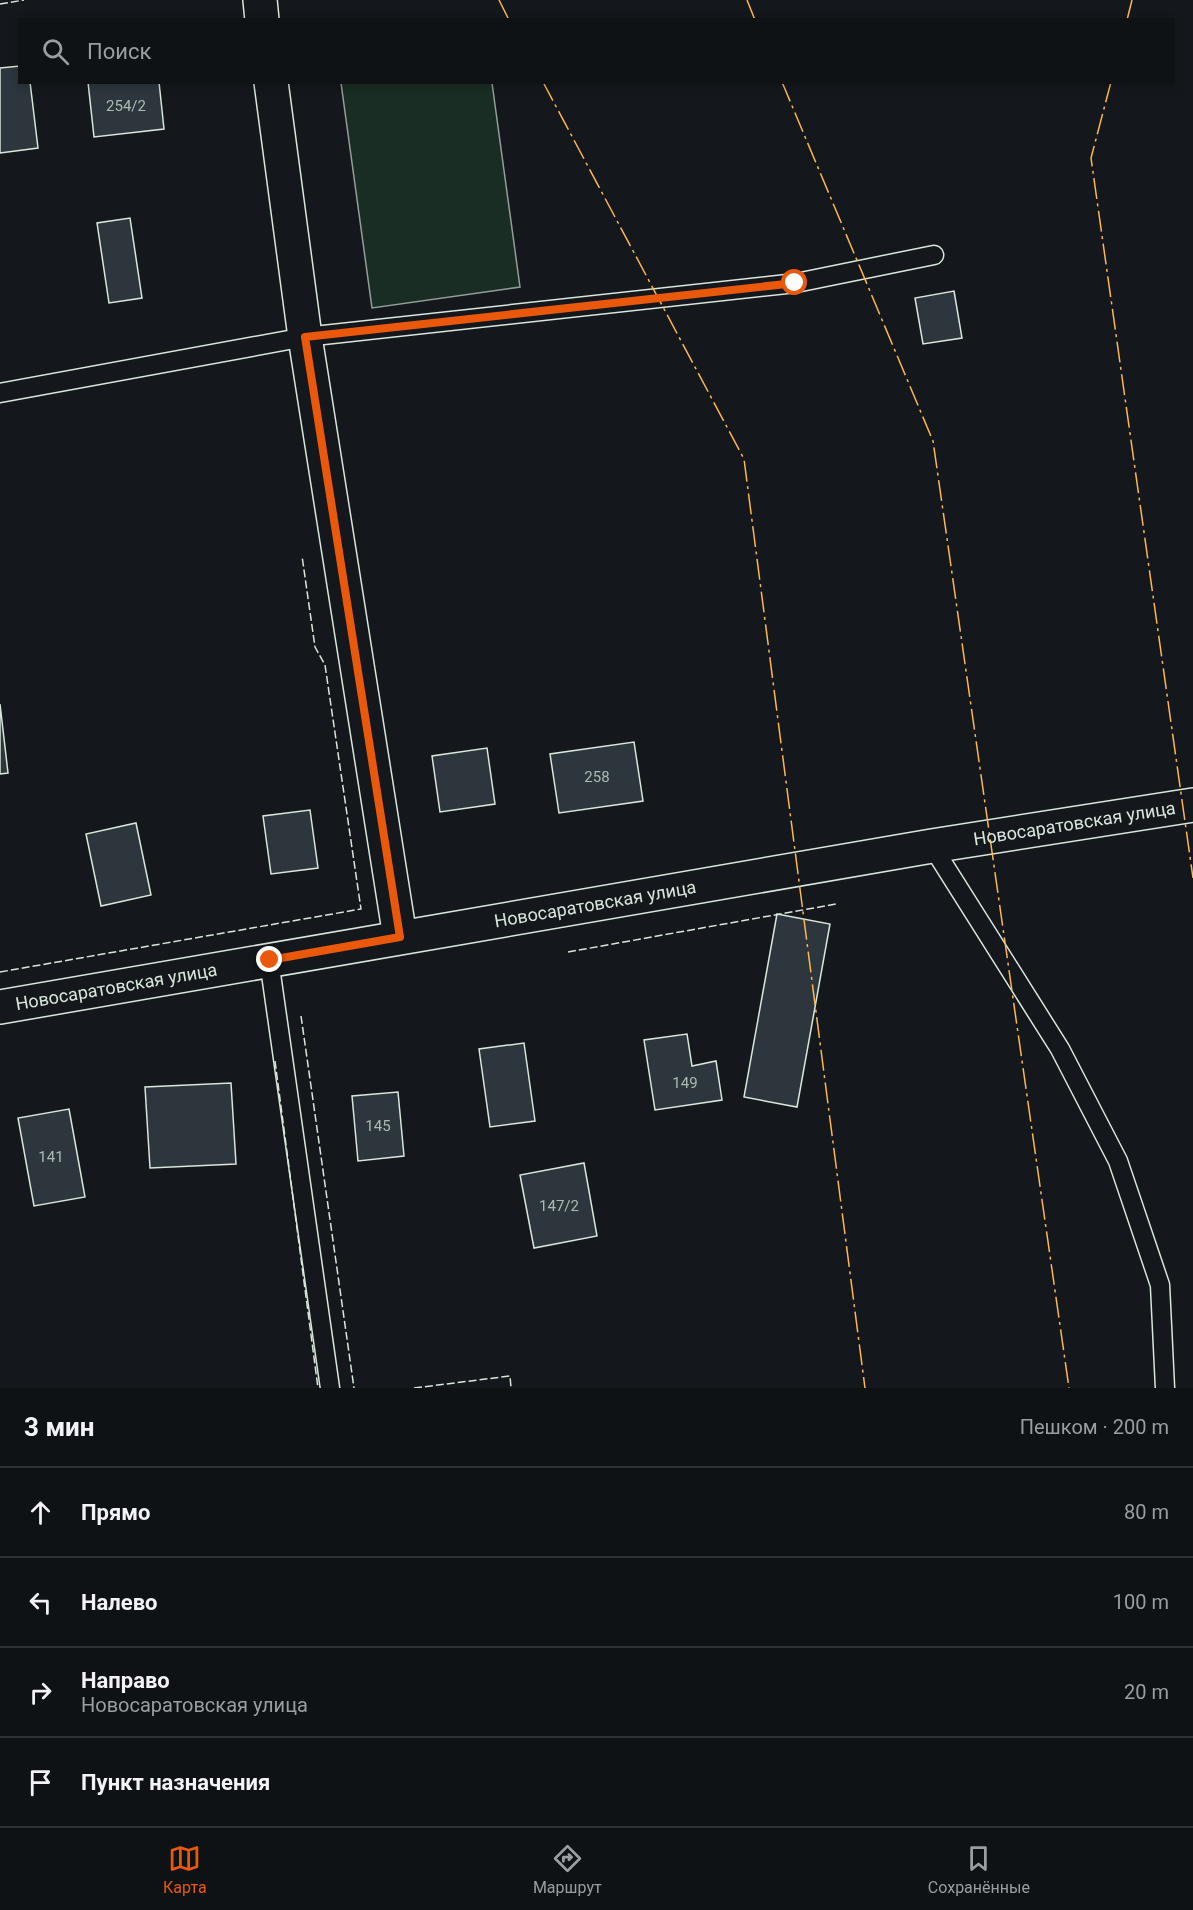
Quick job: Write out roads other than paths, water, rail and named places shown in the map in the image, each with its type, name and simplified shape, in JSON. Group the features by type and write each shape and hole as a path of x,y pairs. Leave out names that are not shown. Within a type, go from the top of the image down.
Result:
{"street":[{"path":"260,0 262,18"},
{"path":"271,84 305,337 400,937"},
{"name":"Новосаратовская улица","path":"0,1007 932,846 1193,805"}],"lane":[{"path":"0,393 305,337 795,283 934,255"},
{"path":"932,846 1060,1049 1118,1161 1160,1285 1164,1388"},
{"path":"270,960 330,1388"}]}
